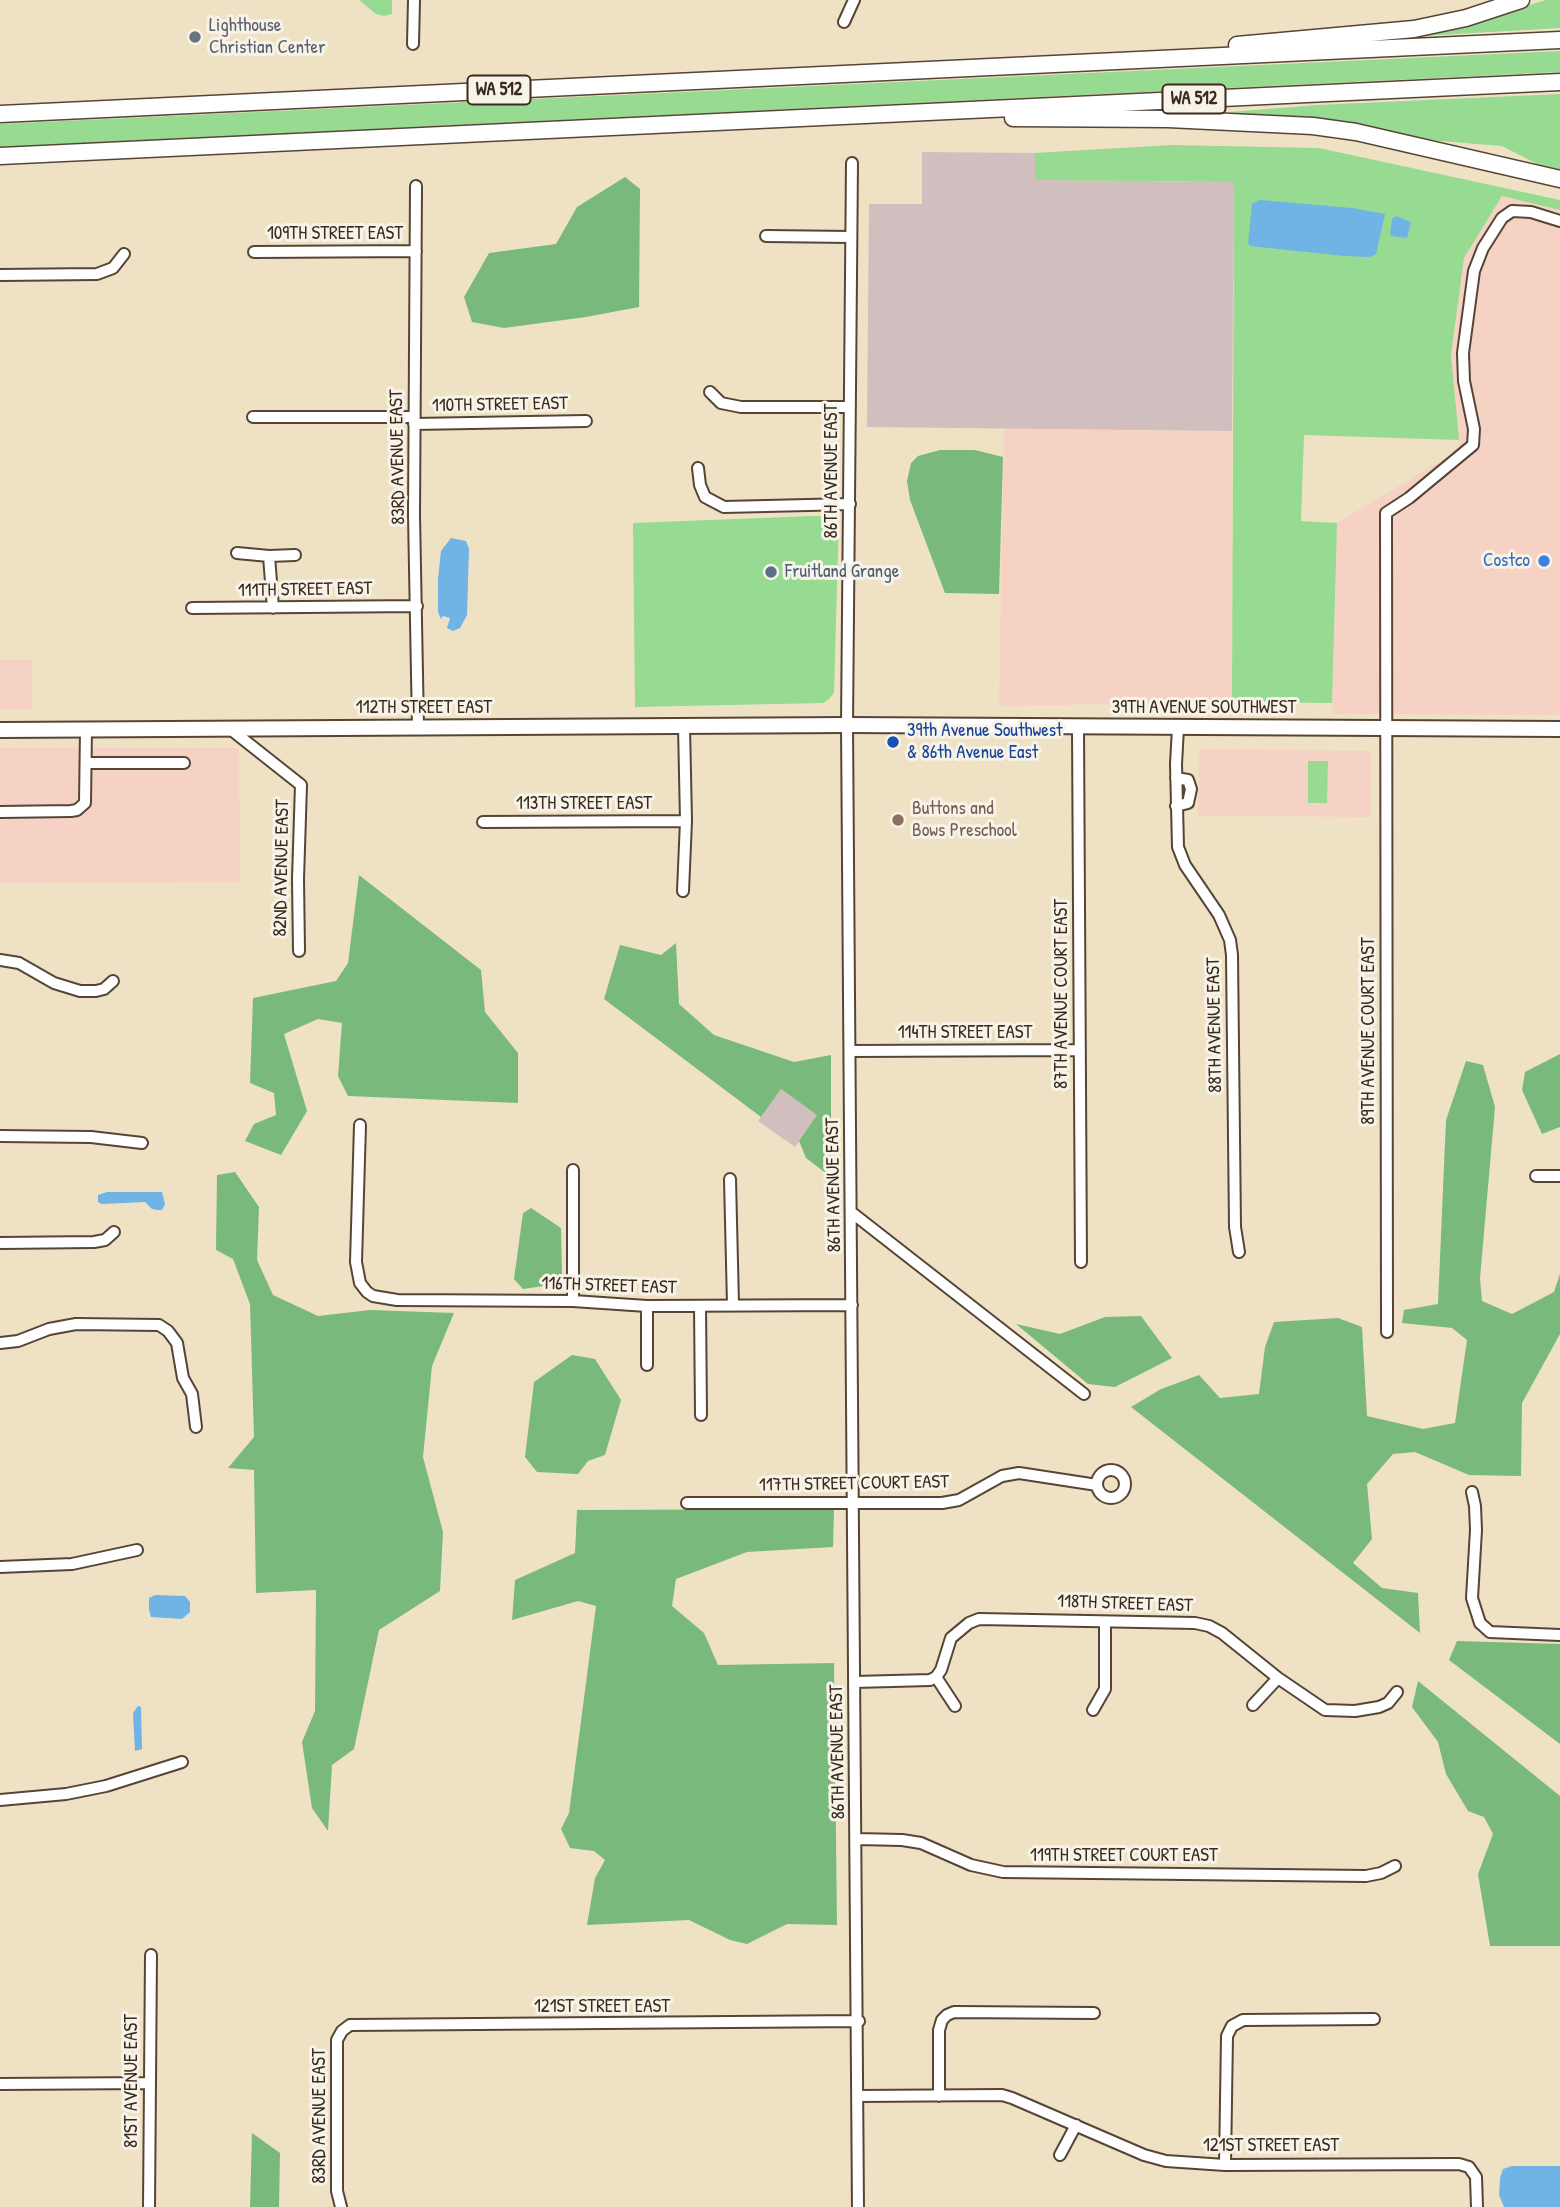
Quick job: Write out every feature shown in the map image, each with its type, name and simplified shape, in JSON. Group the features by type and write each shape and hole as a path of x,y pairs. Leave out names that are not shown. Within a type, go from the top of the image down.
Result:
{"highway":[{"path":"998,65 1414,29 1466,18 1521,0"},
{"name":"WA 512","path":"0,114 1560,40"},
{"name":"WA 512","path":"0,156 1560,82"},
{"path":"829,117 1168,119 1301,125 1356,132 1560,179"}],"main road":[{"name":"39TH AVENUE SOUTHWEST","path":"847,725 1560,729"},
{"name":"112TH STREET EAST","path":"0,730 847,725"}],"street":[{"path":"413,44 414,0"},
{"path":"844,22 854,0"},
{"name":"86TH AVENUE EAST","path":"852,163 847,725 859,2021 858,2207"},
{"name":"83RD AVENUE EAST","path":"416,186 414,420 418,727"},
{"name":"89TH AVENUE COURT EAST","path":"1387,1332 1386,513 1409,498 1473,445 1474,429 1464,381 1462,353 1474,271 1483,248 1504,215 1512,211 1531,212 1560,221"},
{"path":"766,236 851,237"},
{"name":"109TH STREET EAST","path":"254,252 416,251"},
{"path":"0,275 97,274 113,268 124,254"},
{"path":"710,393 721,403 741,407 850,407"},
{"name":"110TH STREET EAST","path":"253,417 586,421"},
{"path":"698,468 705,497 724,507 850,504"},
{"path":"237,553 295,555"},
{"path":"269,556 273,608"},
{"name":"111TH STREET EAST","path":"192,608 417,607"},
{"path":"683,891 686,821 684,726"},
{"name":"87TH AVENUE COURT EAST","path":"1078,727 1081,1262"},
{"name":"82ND AVENUE EAST","path":"229,728 301,785 299,951"},
{"name":"88TH AVENUE EAST","path":"1178,728 1176,829 1181,856 1219,915 1230,940 1233,955 1235,1227 1239,1252"},
{"path":"0,812 77,810 85,803 86,729"},
{"path":"86,763 184,763"},
{"name":"113TH STREET EAST","path":"483,822 686,821"},
{"path":"0,960 19,963 54,983 80,991 104,989 113,981"},
{"name":"114TH STREET EAST","path":"850,1051 1080,1050"},
{"name":"116TH STREET EAST","path":"359,1125 356,1262 360,1283 367,1292 384,1299 573,1301 648,1306 852,1305"},
{"path":"0,1136 80,1136 142,1143"},
{"path":"573,1170 573,1301"},
{"path":"1536,1176 1560,1176"},
{"path":"730,1179 733,1305"},
{"path":"851,1212 1084,1395"},
{"path":"0,1243 94,1242 104,1240 114,1232"},
{"path":"647,1365 648,1306"},
{"path":"700,1306 701,1415"},
{"path":"0,1343 18,1341 49,1329 76,1324 153,1324 163,1327 177,1343 183,1378 192,1395 196,1427"},
{"name":"117TH STREET COURT EAST","path":"687,1503 951,1502 1002,1476 1019,1473 1097,1485"},
{"path":"1472,1492 1476,1530 1472,1598 1476,1616 1490,1632 1560,1635"},
{"path":"0,1567 63,1565 136,1550"},
{"name":"118TH STREET EAST","path":"936,1676 941,1670 951,1638 979,1619 1195,1623 1222,1633 1278,1678 1318,1706 1333,1712 1354,1712 1379,1707 1388,1703 1397,1692"},
{"path":"1093,1710 1104,1689 1105,1622"},
{"path":"855,1682 930,1680 936,1676 955,1706"},
{"path":"1253,1705 1278,1678"},
{"path":"0,1800 66,1794 106,1786 182,1762"},
{"name":"119TH STREET COURT EAST","path":"857,1839 921,1843 978,1867 1013,1873 1366,1876 1395,1866"},
{"name":"81ST AVENUE EAST","path":"149,2207 151,1955"},
{"path":"939,2096 939,2030 944,2017 954,2012 1094,2013"},
{"path":"1225,2165 1227,2036 1231,2026 1243,2020 1374,2019"},
{"name":"121ST STREET EAST","path":"346,2028 355,2023 614,2025 859,2021"},
{"name":"83RD AVENUE EAST","path":"341,2207 337,2191 337,2040 346,2028"},
{"path":"0,2084 149,2083"},
{"name":"121ST STREET EAST","path":"858,2096 1003,2095 1144,2155 1166,2161 1225,2165 1459,2164 1472,2169 1476,2177 1477,2207"},
{"path":"1060,2155 1076,2125"}],"shaded area":[{"path":"922,152 1035,153 1035,180 1234,182 1232,431 867,427 869,204 922,204"},
{"path":"1502,196 1560,210 1560,715 1332,714 1337,523 1459,450 1451,355 1464,258"},
{"path":"1004,429 1232,431 1232,702 999,706"},
{"path":"0,660 32,660 32,709 0,709"},
{"path":"0,748 239,748 240,882 0,883"},
{"path":"1199,749 1371,751 1370,817 1198,816"},
{"path":"781,1089 818,1115 795,1147 758,1121"}],"green space":[{"path":"359,0 392,0 392,14 376,14"},
{"path":"1546,0 1560,0 1560,28 1404,37 1476,21"},
{"path":"1560,51 1560,72 0,147 0,124"},
{"path":"1560,94 1560,171 1547,169 1502,146 1439,141 1356,126 1229,112 1318,105"},
{"path":"1171,145 1319,148 1560,200 1560,210 1502,196 1464,258 1451,355 1459,440 1304,435 1301,521 1337,523 1332,703 1232,702 1234,182 1035,180 1035,153"},
{"path":"625,177 640,189 639,307 504,328 472,322 464,297 489,253 556,244 577,207"},
{"path":"940,450 975,450 1003,457 999,594 945,593 910,500 907,481 911,463 918,456"},
{"path":"839,515 834,693 829,699 823,703 635,707 633,523"},
{"path":"1308,761 1328,761 1327,803 1308,803"},
{"path":"359,875 481,970 485,1012 518,1053 518,1103 348,1096 338,1076 342,1023 318,1019 284,1034 307,1111 281,1155 245,1141 254,1124 276,1115 274,1093 250,1083 253,998 336,981 348,963"},
{"path":"676,943 679,1004 714,1035 794,1062 831,1055 831,1177 806,1158 799,1141 817,1115 781,1089 761,1117 604,999 620,945 661,955"},
{"path":"1560,1054 1560,1127 1542,1134 1522,1090 1525,1072"},
{"path":"1466,1061 1483,1065 1495,1107 1480,1278 1482,1301 1512,1314 1554,1292 1560,1274 1560,1334 1522,1403 1521,1476 1469,1475 1415,1452 1393,1454 1367,1484 1372,1539 1353,1563 1382,1588 1418,1593 1420,1633 1131,1407 1161,1389 1199,1375 1220,1398 1259,1394 1265,1347 1274,1322 1338,1318 1362,1327 1367,1416 1423,1429 1455,1423 1467,1340 1452,1328 1402,1323 1404,1310 1438,1304 1446,1120"},
{"path":"235,1172 259,1207 257,1260 273,1295 318,1316 370,1310 454,1313 432,1366 423,1457 443,1532 440,1591 379,1630 354,1749 332,1765 328,1831 312,1808 302,1742 315,1711 316,1590 256,1593 254,1470 228,1468 254,1437 250,1304 233,1259 216,1250 217,1175"},
{"path":"531,1208 561,1228 562,1274 544,1286 523,1289 514,1279 523,1213"},
{"path":"1141,1316 1172,1358 1115,1387 1088,1384 1016,1324 1060,1334 1105,1317"},
{"path":"572,1355 595,1359 621,1400 605,1455 588,1461 578,1474 537,1472 525,1457 534,1382"},
{"path":"834,1509 833,1547 747,1552 676,1579 672,1606 704,1633 718,1665 834,1663 837,1925 787,1924 747,1944 730,1940 689,1920 587,1925 595,1878 605,1860 594,1851 570,1848 561,1829 569,1813 596,1606 578,1601 512,1620 515,1580 575,1553 577,1510"},
{"path":"1457,1641 1560,1644 1560,1744 1449,1660"},
{"path":"1418,1681 1560,1796 1560,1946 1490,1946 1478,1874 1493,1834 1484,1817 1468,1811 1446,1774 1438,1742 1412,1707"},
{"path":"252,2133 280,2153 279,2207 250,2207"}],"water":[{"path":"1260,200 1352,208 1385,214 1376,254 1370,257 1344,256 1250,246 1248,243 1252,204"},
{"path":"1396,216 1411,222 1407,238 1390,234 1392,219"},
{"path":"451,538 466,541 469,549 467,615 460,628 453,631 447,628 450,618 443,616 441,619 438,612 441,551"},
{"path":"107,1192 162,1192 165,1204 162,1210 157,1210 145,1202 98,1202 98,1195"},
{"path":"155,1595 185,1596 190,1602 190,1612 182,1619 151,1617 149,1598"},
{"path":"138,1706 141,1707 142,1749 135,1751 133,1713"},
{"path":"1512,2166 1560,2166 1560,2207 1504,2207 1499,2195 1500,2178 1503,2169"}],"place":[{"name":"Lighthouse Christian Center","path":"195,37"},
{"name":"Costco","path":"1544,561"},
{"name":"Fruitland Grange","path":"771,572"},
{"name":"39th Avenue Southwest & 86th Avenue East","path":"893,742"},
{"name":"Buttons and Bows Preschool","path":"898,820"}]}
